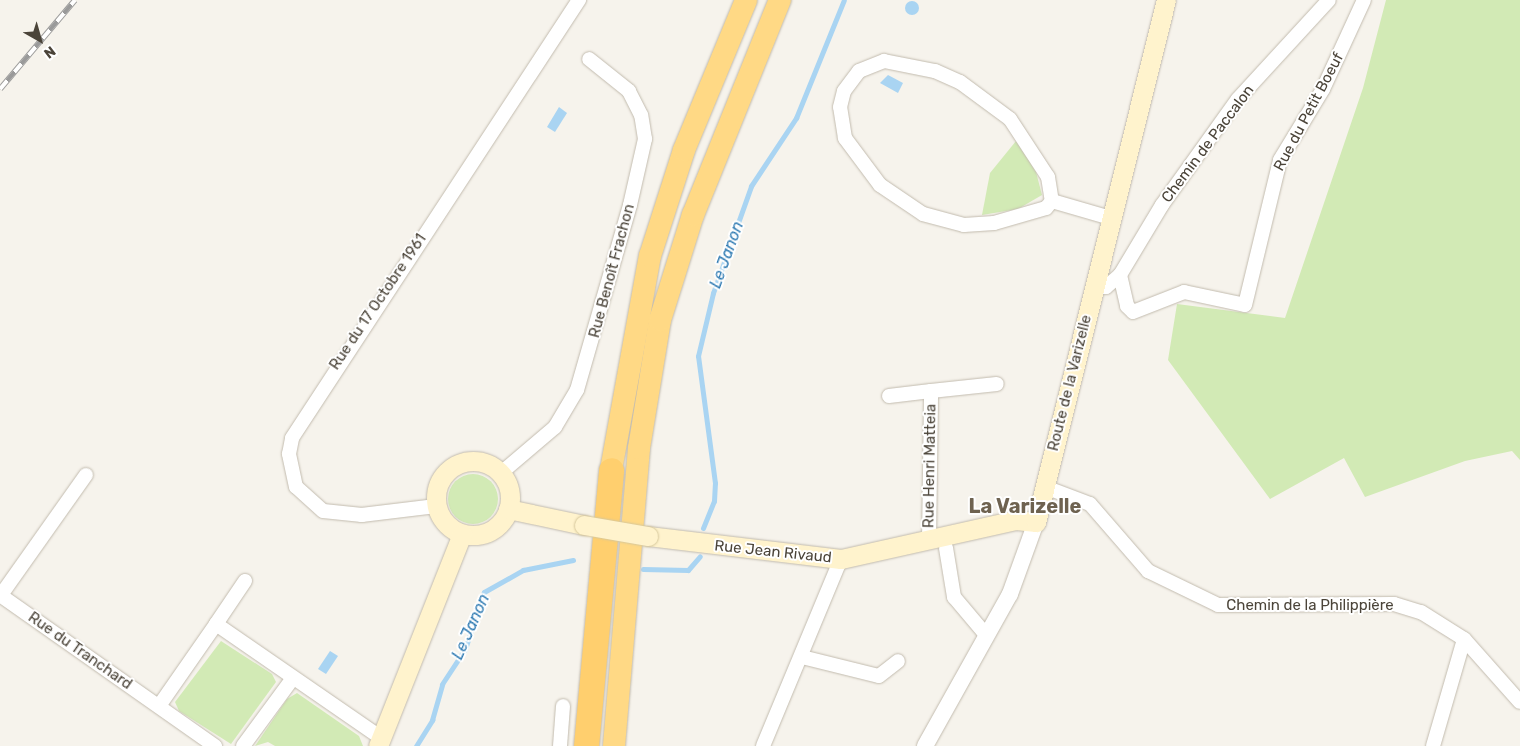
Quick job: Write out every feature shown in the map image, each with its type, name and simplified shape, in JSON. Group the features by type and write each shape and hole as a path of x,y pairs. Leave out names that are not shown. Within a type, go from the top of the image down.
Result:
{"highway":[{"path":"586,746 611,470 650,256 684,150 746,0"},
{"path":"614,746 639,448 660,320 702,191 780,0"}],"main road":[{"name":"Route de la Varizelle","path":"1036,522 1166,0"},
{"path":"480,461 501,473 510,497 508,509 495,528 485,534 462,534 445,524 436,506 439,482 456,465 480,461"},
{"name":"Rue Jean Rivaud","path":"508,509 648,536 841,559 938,545 1016,520 1036,522"},
{"path":"380,742 462,534"}],"street":[{"name":"Rue du 17 Octobre 1961","path":"436,506 362,515 323,511 296,487 289,454 292,438 579,0"},
{"name":"Chemin de Paccalon","path":"1094,286 1106,287 1120,275 1162,205 1238,99 1329,0"},
{"name":"Rue du Petit Boeuf","path":"1120,275 1127,306 1133,312 1184,292 1245,305 1280,160 1323,89 1364,0"},
{"name":"Rue Benoît Frachon","path":"501,473 555,427 577,390 641,158 644,126 636,103 620,81 589,59"},
{"path":"884,60 935,71 960,82 991,103 1027,140 1048,177 1052,201 1039,212 994,222 964,225 924,214 880,185 855,156 842,123 844,91 859,71 884,60"},
{"path":"1052,201 1111,218"},
{"name":"Rue Henri Matteia","path":"890,396 997,384"},
{"name":"Rue Henri Matteia","path":"931,391 938,545 954,597 987,636"},
{"name":"Rue du Tranchard","path":"86,475 1,595 215,746"},
{"name":"Chemin de la Philippière","path":"1045,487 1090,504 1148,571 1218,605 1394,604 1421,612 1464,639 1520,702"},
{"name":"Route de la Varizelle","path":"925,746 1022,571 1036,522"},
{"path":"763,746 802,657 841,559"},
{"path":"159,706 245,581"},
{"path":"216,624 380,742"},
{"path":"1433,746 1464,639"},
{"path":"802,657 879,676 898,661"},
{"path":"243,746 293,678"},
{"path":"560,746 563,706"}],"green space":[{"path":"1386,0 1520,0 1520,460 1512,451 1465,461 1365,497 1344,458 1270,499 1168,360 1177,304 1285,318 1363,88"},
{"path":"1016,141 1036,172 1042,195 1018,209 982,215 990,173"},
{"path":"473,474 483,476 491,481 496,489 498,499 496,509 491,517 483,522 473,524 463,522 455,517 450,509 448,499 450,489 455,481 463,476"},
{"path":"221,641 272,674 276,682 231,744 179,711 175,702"},
{"path":"297,693 359,736 363,746 275,746 268,742 255,746 287,699"}],"water":[{"path":"909,1 915,1 919,8 915,15 909,15 905,11 905,5"},
{"path":"888,75 903,83 898,93 880,83"},
{"path":"559,107 567,113 555,132 547,127"},
{"path":"330,651 338,656 326,674 318,669"}],"waterway":[{"name":"Le Janon","path":"703,528 714,501 715,483 698,356 713,293 751,186 796,118 844,0"},
{"name":"Le Janon","path":"643,569 688,570 700,556"},
{"name":"Le Janon","path":"416,746 432,720 442,684 465,649 484,592 523,570 573,560"}],"railway":[{"path":"0,89 75,0"}],"district":[{"name":"La Varizelle","path":"1025,506"}]}
